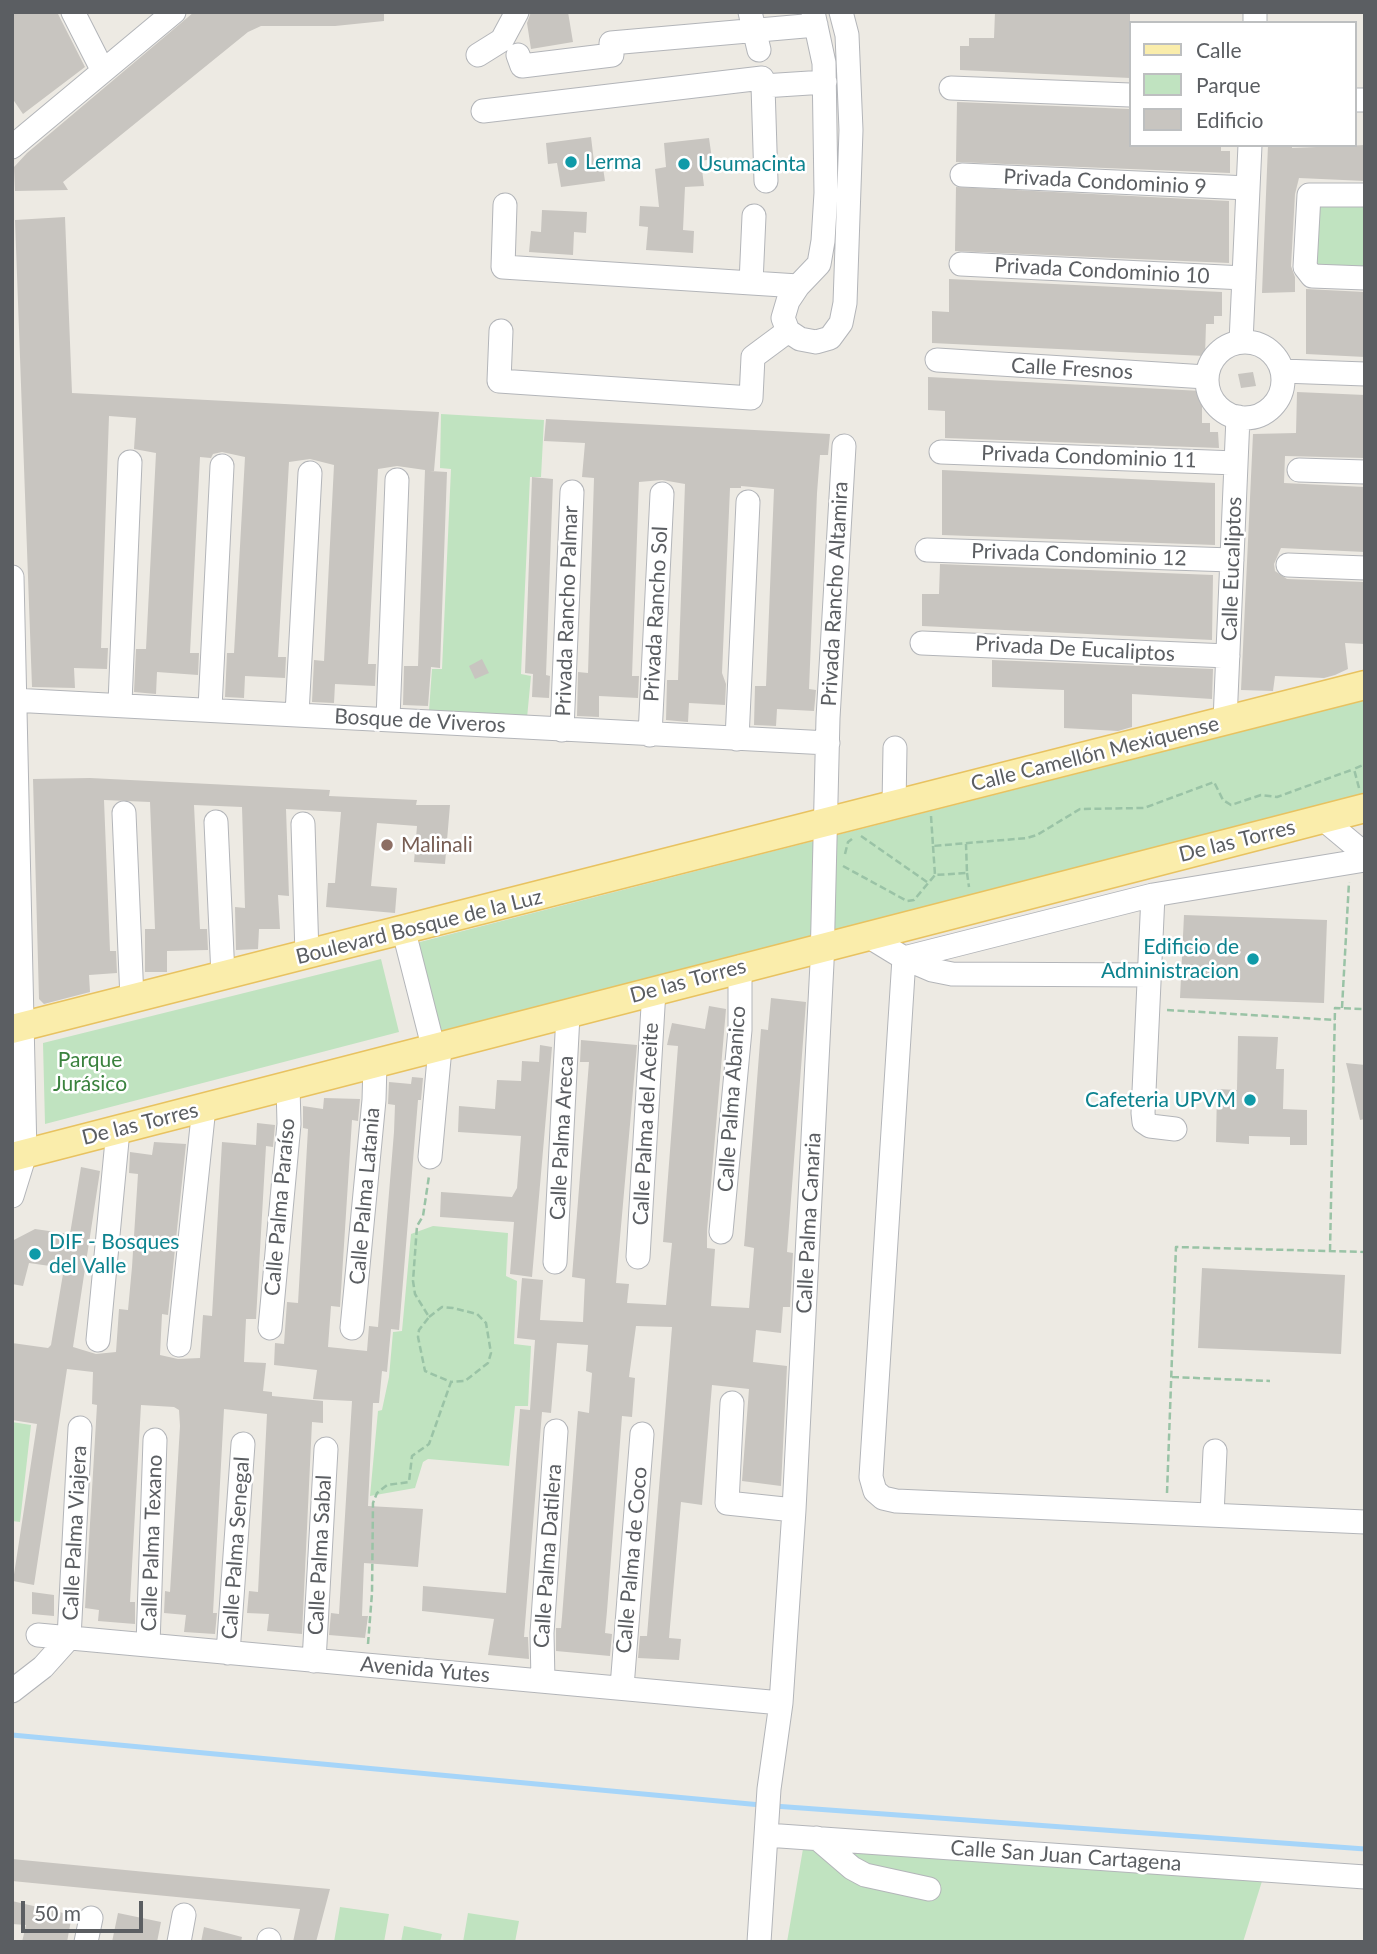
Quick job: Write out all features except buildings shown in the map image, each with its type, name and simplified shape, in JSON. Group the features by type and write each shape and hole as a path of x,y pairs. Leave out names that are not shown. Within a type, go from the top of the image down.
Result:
{"main road":[{"name":"Calle Camellón Mexiquense","path":"826,823 1365,685"},
{"name":"De las Torres","path":"18,1155 568,1015 823,945 868,936 1364,808"},
{"name":"Boulevard Bosque de la Luz","path":"16,1015 132,999 826,823"}],"street":[{"path":"73,12 102,69"},
{"path":"15,138 174,12"},
{"path":"478,55 502,40 517,12"},
{"path":"517,55 522,66 611,55 611,43 755,31 815,19 825,72 827,180 823,241 819,264 798,286 788,302 783,318 788,331 800,339 816,342 831,338 841,323 845,303 851,130 847,35 841,12"},
{"path":"763,86 825,72"},
{"path":"483,111 762,78 766,181"},
{"path":"951,88 1128,95"},
{"path":"1241,342 1250,147"},
{"name":"Privada Condominio 9","path":"962,174 1248,188"},
{"path":"1365,195 1309,195 1305,267 1312,276 1365,278"},
{"path":"505,205 503,267 798,286"},
{"path":"751,283 754,216"},
{"name":"Privada Condominio 10","path":"961,264 1244,278"},
{"path":"500,331 499,381 751,398 753,357 788,331"},
{"path":"1241,342 1255,343 1271,351 1282,371 1281,393 1271,408 1254,417 1226,414 1212,400 1206,377 1214,356 1228,345 1241,342"},
{"name":"Calle Fresnos","path":"937,360 1206,377"},
{"path":"1282,371 1365,374"},
{"name":"Calle Eucaliptos","path":"1225,721 1238,417"},
{"name":"Privada Rancho Altamira","path":"828,743 844,446"},
{"name":"Privada Condominio 11","path":"941,452 1236,463"},
{"path":"120,703 130,462"},
{"path":"210,708 222,466"},
{"path":"1299,470 1365,472"},
{"path":"298,714 310,473"},
{"path":"388,719 397,480"},
{"name":"Privada Rancho Palmar","path":"562,730 572,492"},
{"name":"Privada Rancho Sol","path":"650,735 662,494"},
{"path":"737,739 748,502"},
{"name":"Privada Condominio 12","path":"926,550 1232,561"},
{"path":"1288,565 1365,568"},
{"path":"12,576 18,1155 12,1196"},
{"name":"Privada De Eucaliptos","path":"922,643 1228,656"},
{"name":"Bosque de Viveros","path":"14,700 120,703 828,743"},
{"name":"Calle Palma Canaria","path":"759,1942 769,1789 781,1703 794,1510 823,945 834,860 826,823 828,743"},
{"path":"894,805 895,748"},
{"path":"124,813 132,999"},
{"path":"1323,819 1360,858"},
{"path":"216,822 223,976"},
{"path":"303,824 307,956"},
{"path":"904,958 1153,895 1360,858"},
{"path":"1153,895 1144,1122 1150,1126 1175,1129"},
{"path":"404,932 437,1049 430,1157"},
{"path":"868,936 904,958 932,970 952,974 1150,975"},
{"path":"904,958 871,1477 875,1491 883,1498 896,1501 1365,1522"},
{"name":"Calle Palma Abanico","path":"721,1232 740,1030 740,967"},
{"name":"Calle Palma del Aceite","path":"638,1257 654,990"},
{"name":"Calle Palma Areca","path":"555,1262 568,1015"},
{"name":"Calle Palma Latania","path":"352,1328 374,1100 375,1064"},
{"name":"Calle Palma Paraíso","path":"270,1328 289,1124 288,1086"},
{"path":"178,1345 204,1107"},
{"path":"98,1340 118,1130"},
{"path":"732,1403 727,1503 794,1510"},
{"name":"Calle Palma Viajera","path":"69,1638 80,1428"},
{"name":"Calle Palma Datilera","path":"543,1681 542,1633 556,1431"},
{"name":"Calle Palma de Coco","path":"622,1687 642,1434"},
{"name":"Calle Palma Texano","path":"148,1645 155,1440"},
{"name":"Calle Palma Senegal","path":"228,1653 243,1444"},
{"name":"Calle Palma Sabal","path":"314,1661 326,1449"},
{"path":"1212,1515 1215,1451"},
{"name":"Avenida Yutes","path":"38,1635 781,1703"},
{"path":"12,1690 43,1667 69,1638"},
{"name":"Calle San Juan Cartagena","path":"767,1828 817,1838 1365,1877"},
{"path":"817,1838 852,1868 865,1875 929,1889"},
{"path":"179,1942 184,1915"},
{"path":"86,1942 91,1918"}],"path":[{"path":"933,846 1037,835 1080,809 1144,808 1214,782 1223,800 1231,805 1261,795 1277,797 1365,764"},
{"path":"1354,769 1364,808"},
{"path":"930,796 935,876"},
{"path":"834,860 857,835 864,837 928,882"},
{"path":"834,860 907,901 914,900 935,876 967,873 966,843"},
{"path":"1342,1008 1360,858"},
{"path":"834,860 843,878"},
{"path":"1330,1251 1335,1008 1365,1009"},
{"path":"1149,1009 1335,1020"},
{"path":"429,1317 415,1294 413,1281 417,1226 426,1205 430,1157"},
{"path":"1166,1513 1176,1247 1365,1252"},
{"path":"442,1307 477,1314 486,1323 491,1353 488,1363 465,1381 451,1382 425,1371 420,1360 419,1330 429,1317 442,1307"},
{"path":"1172,1377 1270,1381"},
{"path":"366,1665 372,1593 373,1503 377,1493 387,1485 409,1482 412,1456 429,1444 451,1382"}],"green space":[{"path":"1319,201 1365,203 1365,267 1315,265"},
{"path":"441,414 544,420 541,477 530,477 521,674 531,676 527,718 429,711 432,669 442,669 451,469 440,468"},
{"path":"1365,700 1365,794 834,932 833,836"},
{"path":"817,840 814,938 437,1036 414,948 420,942"},
{"name":"Parque Jurásico","path":"381,959 399,1032 45,1124 43,1043"},
{"path":"433,1226 508,1233 506,1276 517,1281 514,1344 531,1346 528,1406 515,1406 509,1466 428,1459 423,1462 415,1488 370,1496 378,1411 382,1410 389,1377 393,1332 402,1331 411,1234"},
{"path":"12,1422 31,1425 20,1522 12,1521"},
{"path":"804,1843 1263,1878 1243,1942 787,1942"},
{"path":"340,1907 389,1914 384,1942 334,1942"},
{"path":"468,1913 519,1921 515,1942 463,1942"},
{"path":"404,1926 442,1934 440,1942 401,1942"}],"waterway":[{"path":"12,1735 761,1805"},
{"path":"774,1806 1365,1849"}],"place":[{"name":"Lerma","path":"571,162"},
{"name":"Usumacinta","path":"684,164"},
{"name":"Malinali","path":"387,845"},
{"name":"Edificio de Administracion","path":"1253,959"},
{"name":"Cafeteria UPVM","path":"1250,1100"},
{"name":"DIF - Bosques del Valle","path":"35,1254"}]}
